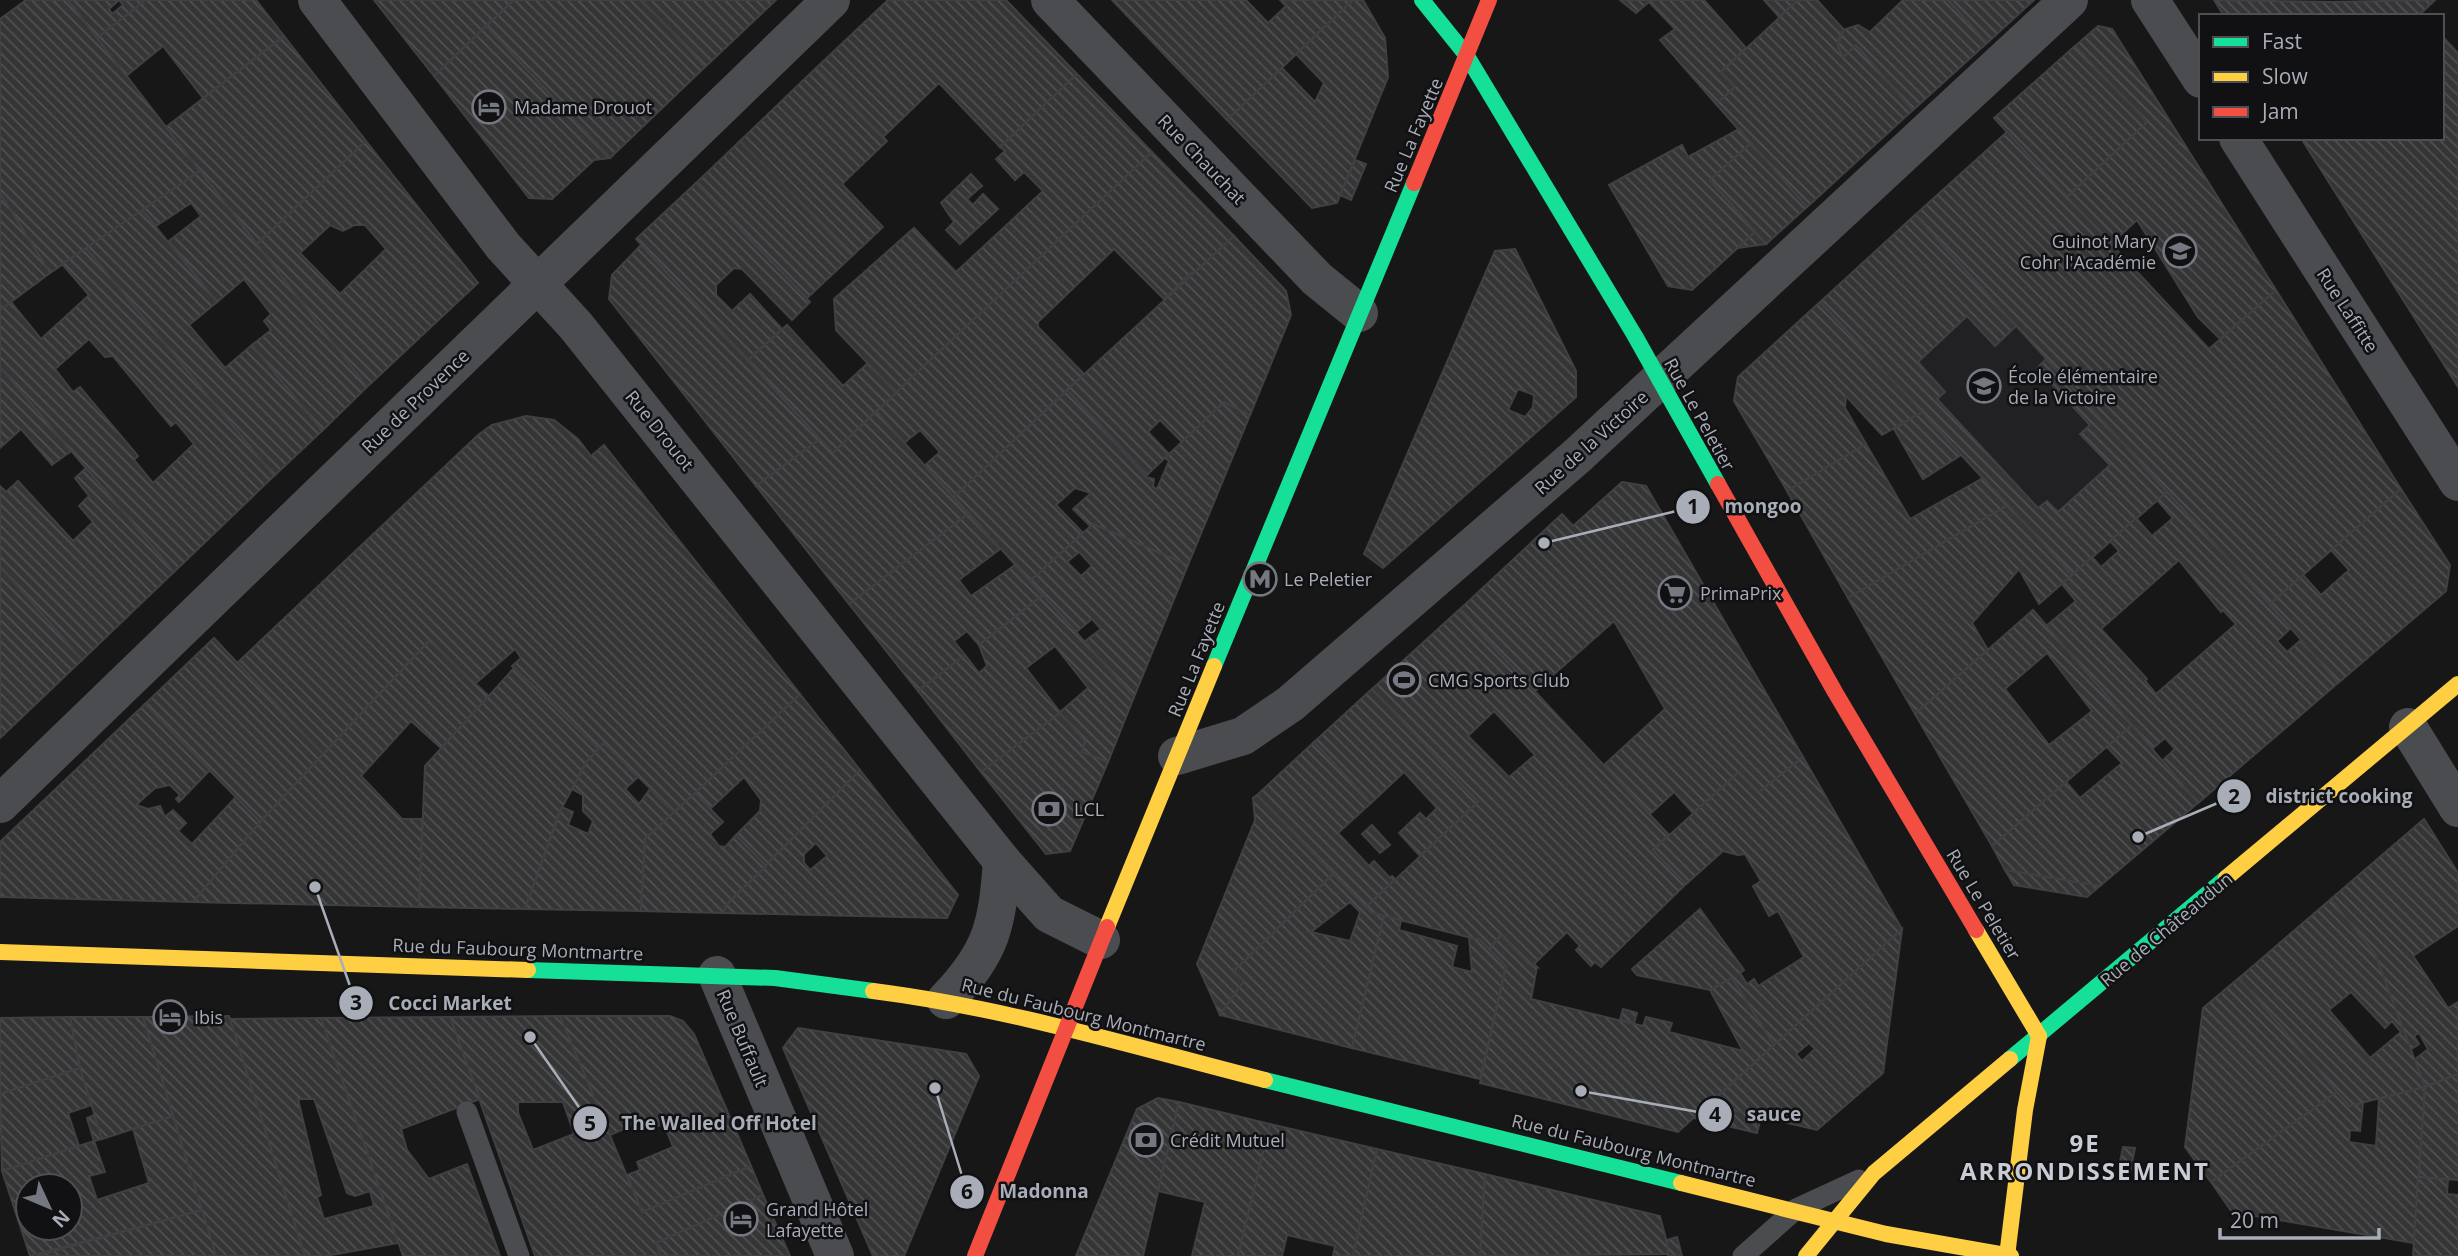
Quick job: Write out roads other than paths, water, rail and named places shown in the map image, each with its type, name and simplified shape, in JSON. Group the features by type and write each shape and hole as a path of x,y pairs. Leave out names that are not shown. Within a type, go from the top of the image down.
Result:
{"street":[{"name":"Rue Drouot","path":"317,0 503,246 576,326 1002,861 1049,914 1101,940"},
{"name":"Rue de Provence","path":"0,804 536,282 831,0"},
{"name":"Rue Chauchat","path":"1050,0 1317,279 1359,313"},
{"name":"Rue Le Peletier","path":"1422,0 1468,56 1661,380 1687,432 1835,692 2039,1036"},
{"name":"Rue La Fayette","path":"975,1256 1101,940 1489,0"},
{"name":"Rue de la Victoire","path":"1177,756 1243,736 1290,704 1661,380 2068,0"},
{"path":"2150,0 2199,76"},
{"name":"Rue Laffitte","path":"2239,140 2458,482"},
{"name":"Rue de Châteaudun","path":"1806,1256 1874,1173 2458,684"},
{"path":"2408,727 2458,807"},
{"path":"946,1000 970,975 993,930 997,920 1002,861"},
{"name":"Rue du Faubourg Montmartre","path":"0,952 717,975 775,978 946,1000 1796,1209 1886,1234 2008,1256"},
{"name":"Rue Buffault","path":"717,975 835,1256"},
{"path":"2008,1256 2025,1110 2039,1036"}],"lane":[{"path":"467,1112 519,1256"},
{"name":"Rue de Châteaudun","path":"1744,1256 1796,1209 1874,1173"}],"place":[{"name":"Madame Drouot","path":"489,107"},
{"name":"Guinot Mary Cohr l'Académie","path":"2180,251"},
{"name":"École élémentaire de la Victoire","path":"1984,386"},
{"name":"mongoo","path":"1544,543"},
{"name":"Le Peletier","path":"1260,579"},
{"name":"PrimaPrix","path":"1675,593"},
{"name":"CMG Sports Club","path":"1404,680"},
{"name":"LCL","path":"1049,809"},
{"name":"district cooking","path":"2138,837"},
{"name":"Cocci Market","path":"315,887"},
{"name":"Ibis","path":"170,1017"},
{"name":"The Walled Off Hotel","path":"530,1037"},
{"name":"Madonna","path":"935,1088"},
{"name":"sauce","path":"1581,1091"},
{"name":"Crédit Mutuel","path":"1146,1140"},
{"name":"Grand Hôtel Lafayette","path":"741,1219"}],"district":[{"name":"9E ARRONDISSEMENT","path":"2085,1156"}]}
